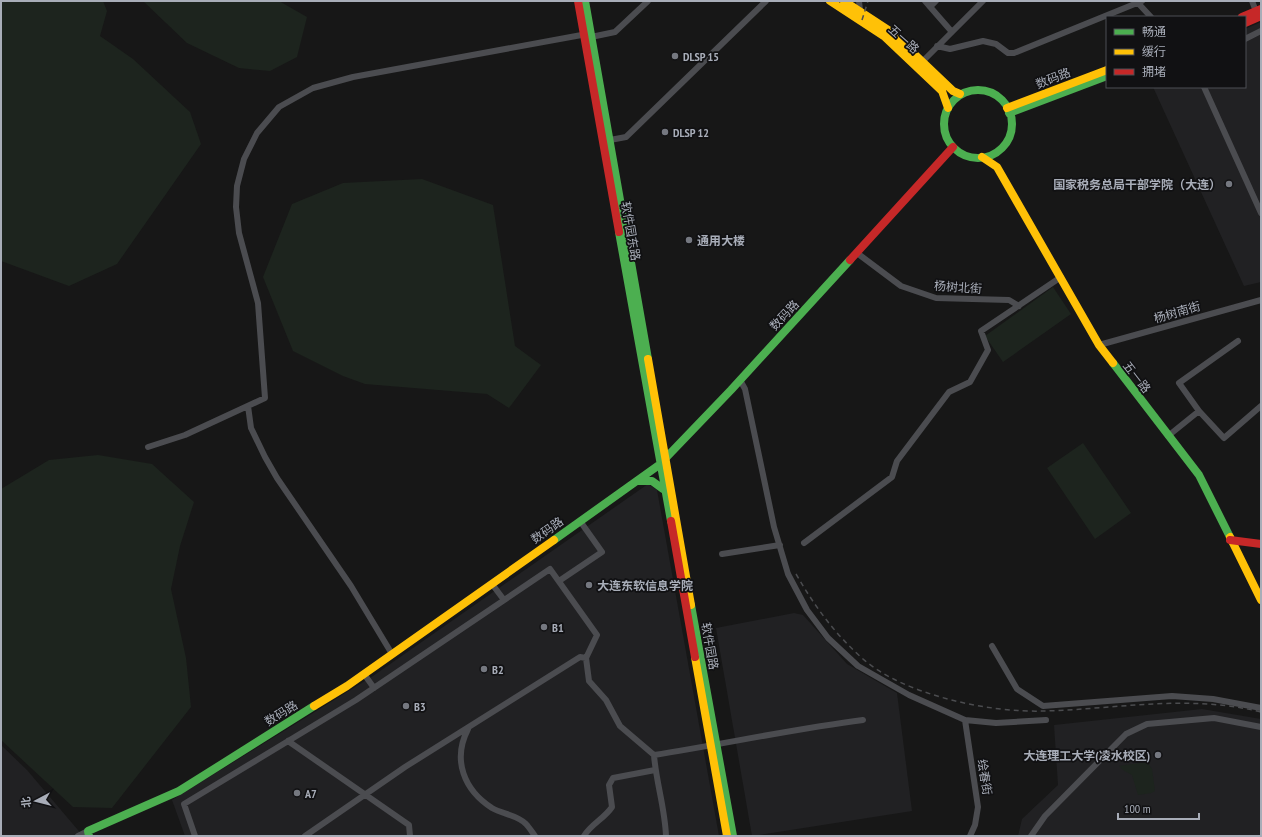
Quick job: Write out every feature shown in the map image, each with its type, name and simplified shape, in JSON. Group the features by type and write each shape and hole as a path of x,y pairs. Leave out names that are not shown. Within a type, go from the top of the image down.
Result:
{"main road":[{"name":"软件园东路","path":"578,1 589,35 610,140 662,441 662,463"},
{"name":"软件园东路","path":"585,1 589,35 662,463"},
{"name":"五一路","path":"830,1 885,37 942,91 948,108"},
{"name":"五一路","path":"844,1 860,10 890,31 953,91 960,94"},
{"path":"1246,16 1259,13"},
{"path":"1246,22 1259,13"},
{"name":"数码路","path":"1008,110 1106,70"},
{"name":"数码路","path":"1008,110 1106,76"},
{"path":"997,167 996,154 1007,140 1010,131 1008,110 1003,102 994,94 983,90 971,90 960,94 948,108 944,118 944,128 947,138 953,147 967,156 982,157 993,154 999,150"},
{"name":"数码路","path":"88,834 179,791 364,674 662,463 953,147"},
{"path":"982,157 997,167"},
{"name":"五一路","path":"997,167 1061,277 1098,345 1199,475 1261,600"},
{"path":"662,441 669,445 680,444"},
{"name":"软件园路","path":"662,463 663,489 713,746 733,836"},
{"name":"软件园路","path":"662,463 713,746 727,836"},
{"path":"638,481 653,480 663,489"},
{"path":"1230,540 1261,544"}],"street":[{"path":"148,447 185,435 265,398 258,303 239,233 236,207 237,186 244,159 257,133 279,107 313,88 353,77 589,35 614,32 648,1"},
{"path":"610,140 626,137 766,1"},
{"path":"859,1 860,10"},
{"path":"924,1 952,32"},
{"path":"930,7 936,1"},
{"path":"922,62 983,1"},
{"path":"1252,1 1259,13"},
{"path":"937,46 950,48 983,41 996,44 1008,53 1014,53 1139,2 1150,16"},
{"path":"1246,38 1261,31"},
{"path":"1204,88 1259,204 1261,213"},
{"name":"杨树北街","path":"857,252 901,286 936,298 1008,300 1019,306"},
{"path":"804,543 892,477 897,461 949,392 970,382 988,350 981,331 1061,277"},
{"name":"杨树南街","path":"1098,345 1261,300"},
{"path":"1238,341 1179,383 1199,411 1224,438 1261,406"},
{"path":"740,380 745,389 771,513 788,574 807,610 828,638 858,666 909,695 965,720 996,723 1046,720"},
{"path":"248,406 251,428 277,478 351,586 392,654"},
{"path":"1168,436 1199,411"},
{"path":"559,581 602,552 580,521"},
{"path":"722,554 780,545"},
{"path":"195,836 184,804 288,742 374,688 550,569 597,635 586,658 589,681 606,700 620,726 654,755 655,770 665,815 666,836"},
{"path":"492,584 504,600"},
{"path":"992,646 1016,689 1043,706 1172,696 1213,699 1261,708"},
{"path":"305,836 405,767 580,657 586,658"},
{"path":"364,674 374,688"},
{"path":"1030,836 1045,816 1126,734 1148,724 1214,718 1261,726"},
{"path":"654,755 713,746 803,728 863,720"},
{"name":"绘春街","path":"965,720 978,807 975,825 970,836"},
{"path":"469,727 462,740 460,765 472,792 493,808 525,822 535,836"},
{"path":"288,742 409,825 410,836"},
{"path":"584,836 589,828 606,817 612,807 609,785 613,778 655,770"},
{"name":"数码路","path":"78,836 88,834"}],"shaded area":[{"path":"1,1 103,1 107,11 100,36 133,59 190,112 201,144 117,264 69,286 1,261"},
{"path":"143,1 279,1 307,17 297,57 270,71 239,68 187,43"},
{"name":"国家税务总局干部学院（大连）","path":"1261,22 1261,282 1244,286 1153,88 1246,88 1246,29"},
{"path":"422,179 493,205 515,346 541,365 509,408 487,394 365,384 343,376 293,351 263,277 292,204 343,183"},
{"path":"1053,287 1071,314 1003,362 985,336"},
{"path":"1083,443 1131,513 1095,539 1047,468"},
{"path":"98,455 152,464 194,502 180,546 171,589 186,658 191,707 112,808 73,807 1,740 1,489 49,460"},
{"name":"大连东软信息学院","path":"648,484 657,490 719,836 185,836 172,800 373,676"},
{"path":"794,613 803,615 847,664 897,693 912,811 752,836 716,628"},
{"name":"大连理工大学(凌水校区)","path":"1202,709 1261,719 1261,836 1018,836 1022,819 1058,785 1054,725"},
{"path":"1,745 27,770 83,836 1,836"},
{"path":"1147,762 1152,769 1155,791 1138,795 1132,775 1119,766"}],"railway":[{"path":"862,20 868,1"},
{"path":"796,574 826,620 853,650 880,672 901,683 924,692 974,705 1022,711 1071,710 1180,703 1207,704 1261,712"}],"traffic: fast":[{"path":"585,1 648,359"},
{"path":"1009,113 1106,76"},
{"path":"978,90 991,93 1002,100 1009,111 1012,124 1009,137 1002,148 991,155 978,158 965,155 954,148 947,137 944,124 947,111 954,100 965,93 978,90"},
{"path":"619,232 671,521"},
{"path":"554,540 659,465 731,390 850,260"},
{"path":"1113,363 1199,475 1230,537"},
{"path":"639,481 652,481 663,489"},
{"path":"691,605 733,836"},
{"path":"89,836 88,831 179,791 314,706"}],"traffic: slow":[{"path":"830,1 885,37 942,91 948,108"},
{"path":"844,1 890,31 953,91 960,94"},
{"path":"1007,108 1106,70"},
{"path":"982,157 997,167 1099,345 1113,363"},
{"path":"648,359 691,605"},
{"path":"1230,537 1261,600"},
{"path":"314,706 347,686 554,540"},
{"path":"695,657 727,836"}],"traffic: jam":[{"path":"578,1 619,232"},
{"path":"1244,16 1261,9"},
{"path":"1246,23 1261,16"},
{"path":"850,260 953,147"},
{"path":"671,521 695,657"},
{"path":"1230,540 1261,544"}],"place":[{"name":"DLSP 15","path":"675,56"},
{"name":"DLSP 12","path":"665,132"},
{"name":"国家税务总局干部学院（大连）","path":"1229,184"},
{"name":"通用大楼","path":"689,240"},
{"name":"大连东软信息学院","path":"589,585"},
{"name":"B1","path":"544,627"},
{"name":"B2","path":"484,669"},
{"name":"B3","path":"406,706"},
{"name":"大连理工大学(凌水校区)","path":"1158,755"},
{"name":"A7","path":"297,793"}]}
